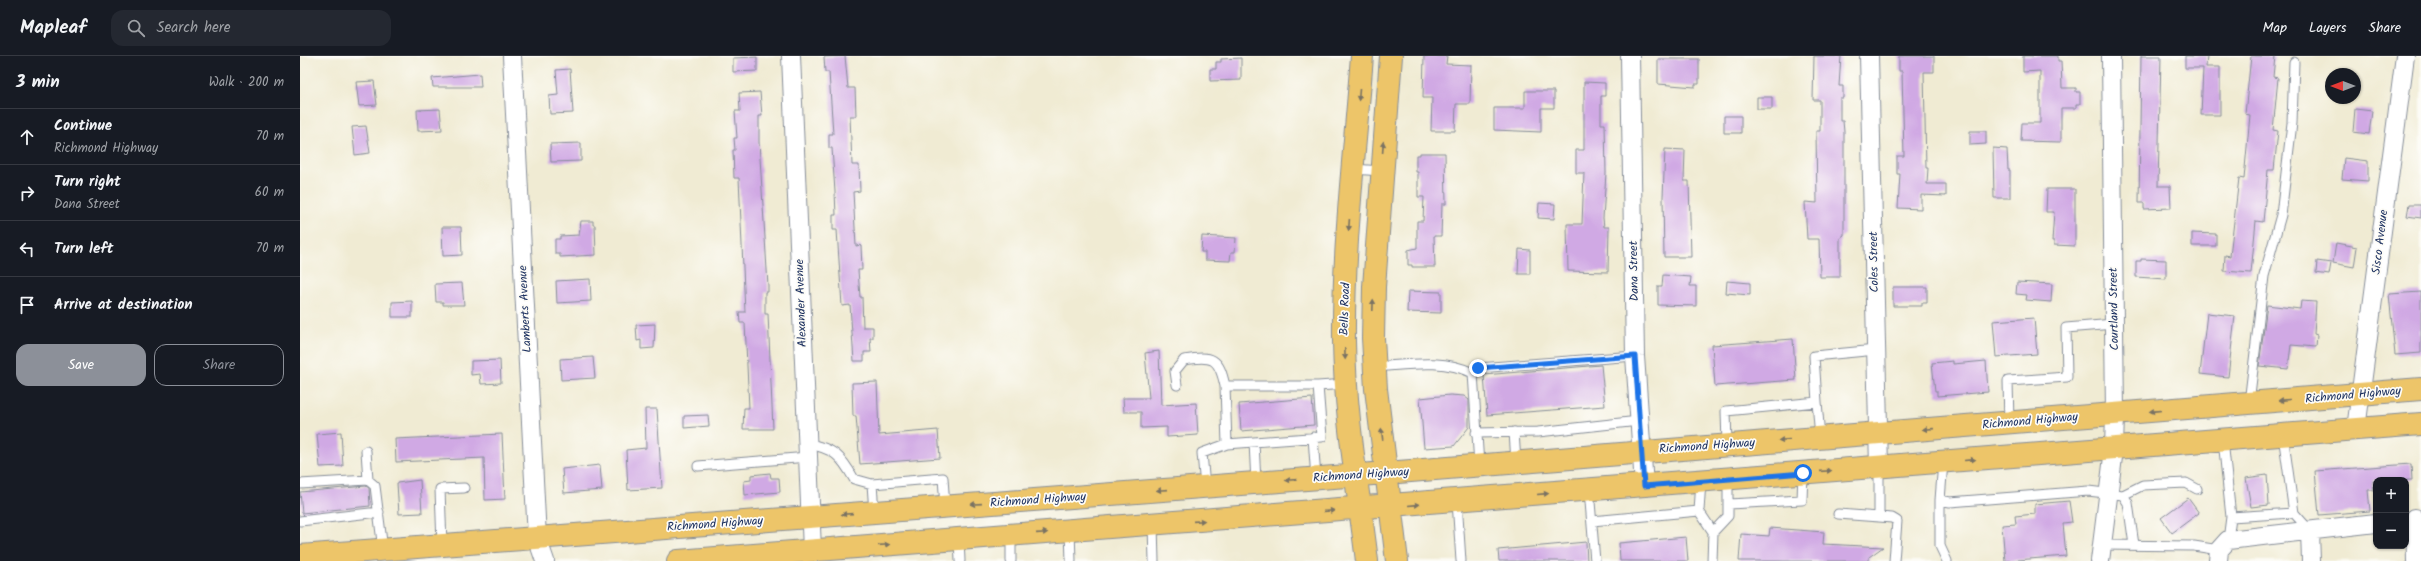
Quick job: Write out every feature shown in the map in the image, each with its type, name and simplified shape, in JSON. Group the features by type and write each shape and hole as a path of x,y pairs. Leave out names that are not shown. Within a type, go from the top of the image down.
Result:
{"main road":[{"name":"Bells Road","path":"1362,56 1344,315 1346,384 1367,561"},
{"path":"1390,56 1374,287 1375,367 1396,561"},
{"name":"Richmond Highway","path":"300,556 1386,473 1641,451 2009,423 2421,389"},
{"path":"678,561 761,558 812,550 1361,509 1728,478 2421,424"}],"street":[{"name":"Lamberts Avenue","path":"512,56 537,538 545,561"},
{"name":"Alexander Avenue","path":"791,56 812,550"},
{"name":"Dana Street","path":"1630,56 1635,356 1644,486"},
{"name":"Coles Street","path":"1869,56 1879,467"},
{"name":"Courtland Street","path":"2101,553 2116,494 2114,449 2115,414 2111,56"},
{"name":"Sisco Avenue","path":"2356,429 2405,56"},
{"path":"2414,518 2416,561"},
{"path":"2222,550 2310,531 2373,523"},
{"path":"2310,531 2311,561"}],"lane":[{"path":"2249,403 2264,276 2281,215 2292,123 2294,62"},
{"path":"1353,169 1382,171"},
{"path":"2009,423 2008,381 2067,377 2066,328 2114,324"},
{"path":"1820,437 1814,356 1876,350"},
{"path":"1479,465 1473,373 1478,368 1635,356"},
{"path":"1177,385 1175,371 1184,360 1195,358 1211,359 1221,367 1225,386 1227,444"},
{"path":"1375,367 1442,363 1458,365 1473,373"},
{"path":"1225,386 1318,386 1346,384"},
{"path":"1205,487 1202,453 1227,444 1322,437 1318,386"},
{"path":"1727,445 1726,411 1817,402"},
{"path":"1476,433 1514,432 1639,421"},
{"path":"1514,432 1516,462"},
{"path":"2283,435 2294,513 2310,531"},
{"path":"1313,437 1316,478"},
{"path":"2101,553 2134,545 2194,546 2222,550 2231,518 2223,440"},
{"path":"1254,442 1256,483"},
{"path":"366,451 368,480 375,486 383,550"},
{"path":"698,466 808,451 834,452 843,460 854,479 872,484 943,478 945,507"},
{"path":"1943,462 1940,500 1940,546 1947,561"},
{"path":"1879,467 1879,517"},
{"path":"1729,504 1802,500 1803,473"},
{"path":"1713,532 1728,516 1728,478"},
{"path":"306,486 329,486 368,480"},
{"path":"1701,481 1699,511 1713,532 1712,561"},
{"path":"1940,500 1965,502 2088,491 2116,494 2143,485 2186,483 2197,489"},
{"path":"872,484 874,512"},
{"path":"442,545 440,489 464,488"},
{"path":"1589,490 1595,561"},
{"path":"2116,494 2128,503 2134,545"},
{"path":"1458,501 1461,561"},
{"path":"1592,521 1699,511"},
{"path":"300,521 311,516 351,512 379,512"},
{"path":"2231,518 2294,513"},
{"path":"1838,514 1879,517 1897,521 1894,561"},
{"path":"1152,525 1154,561"},
{"path":"1070,531 1071,561"},
{"path":"1010,535 1011,561"},
{"path":"959,539 960,561"}],"building":[{"path":"845,56 848,88 855,88 856,116 850,116 852,165 859,165 860,191 853,192 856,246 861,245 862,270 858,270 860,297 862,297 863,327 873,327 873,338 870,338 871,352 864,352 864,361 854,361 850,305 842,306 837,230 833,230 833,215 836,215 832,148 829,148 829,134 833,134 829,72 825,72 824,57"},
{"path":"1424,56 1447,56 1446,64 1471,65 1470,104 1456,104 1455,131 1431,131 1432,98 1423,98"},
{"path":"1814,56 1841,56 1839,86 1843,86 1843,98 1840,98 1840,121 1843,121 1844,132 1844,235 1840,238 1840,277 1820,277 1819,239 1807,239 1805,202 1817,203 1816,131 1820,131 1820,100 1813,100"},
{"path":"1899,56 1934,56 1934,72 1924,72 1926,168 1928,168 1927,184 1946,184 1946,196 1921,195 1921,209 1898,208 1900,174 1897,174 1897,156 1904,156 1902,71 1899,71"},
{"path":"2023,56 2058,56 2058,61 2061,61 2062,88 2076,88 2076,92 2080,92 2080,104 2076,104 2076,108 2061,108 2061,142 2021,141 2022,123 2040,123 2040,71 2023,72"},
{"path":"2141,56 2161,56 2158,186 2170,186 2171,208 2144,209 2144,203 2139,203"},
{"path":"2185,56 2207,56 2206,67 2220,67 2220,115 2201,115 2203,68 2185,68"},
{"path":"2251,56 2275,56 2273,77 2278,78 2273,130 2278,131 2274,170 2268,170 2263,222 2256,221 2251,273 2224,271 2225,255 2230,256 2239,178 2244,179 2250,115 2245,114"},
{"path":"757,57 757,71 733,72 733,58"},
{"path":"1241,58 1241,80 1210,81 1210,69 1216,69 1216,62 1221,62 1221,59"},
{"path":"1658,59 1699,59 1699,84 1695,84 1695,87 1658,84"},
{"path":"570,69 573,113 550,114 549,96 558,95 556,70"},
{"path":"480,74 481,87 433,87 432,78"},
{"path":"374,81 377,105 359,106 356,82"},
{"path":"1584,82 1605,83 1605,96 1601,96 1601,124 1605,124 1606,173 1603,218 1604,227 1609,227 1608,272 1568,271 1567,224 1582,224 1584,173 1576,173 1576,150 1584,150"},
{"path":"1525,91 1554,91 1554,108 1541,108 1541,132 1494,130 1494,108 1525,108"},
{"path":"760,92 762,116 759,116 759,142 768,286 768,292 765,292 765,314 768,314 773,429 743,429 744,408 749,408 745,323 740,323 739,312 745,312 739,178 734,178 733,150 735,150 734,138 737,138 735,111 740,111 739,93"},
{"path":"1757,97 1772,97 1772,109 1757,109"},
{"path":"440,109 442,130 418,131 417,110"},
{"path":"2355,109 2372,111 2369,134 2353,132"},
{"path":"1724,116 1741,116 1741,133 1724,133"},
{"path":"366,126 370,153 355,155 352,127"},
{"path":"1970,131 1986,131 1986,144 1970,145"},
{"path":"581,143 581,161 551,162 550,144"},
{"path":"1993,148 2007,149 2008,170 2010,170 2010,198 1994,198"},
{"path":"1665,149 1685,150 1684,181 1689,181 1691,257 1664,257 1663,197"},
{"path":"1420,153 1445,153 1446,204 1442,204 1441,236 1434,236 1435,267 1412,267 1412,265 1408,265 1408,250 1417,248 1417,221 1423,221 1424,197 1418,197 1418,172 1416,172 1416,155 1420,155"},
{"path":"2344,158 2368,161 2368,181 2342,179"},
{"path":"2047,189 2075,189 2075,246 2054,245 2054,241 2052,241 2054,212 2046,212"},
{"path":"1539,203 1555,204 1554,219 1538,218"},
{"path":"2409,205 2421,205 2421,218 2407,216"},
{"path":"581,221 593,221 593,225 595,225 596,255 560,257 560,254 555,254 555,239 560,239 560,236 579,235"},
{"path":"442,227 461,227 462,255 443,256"},
{"path":"2192,233 2216,234 2216,246 2192,246"},
{"path":"1202,236 1236,238 1235,252 1231,252 1230,261 1205,260 1205,252 1201,252"},
{"path":"2336,243 2357,247 2354,267 2333,263"},
{"path":"1519,249 1530,250 1530,274 1518,274"},
{"path":"2141,259 2166,260 2166,279 2136,277 2136,261 2141,261"},
{"path":"2317,261 2331,263 2329,275 2316,273"},
{"path":"1663,275 1691,277 1690,286 1696,286 1696,306 1658,305 1658,286 1662,286"},
{"path":"590,279 591,301 557,303 556,281"},
{"path":"1727,281 1750,283 1750,295 1726,293"},
{"path":"2017,282 2052,284 2051,302 2026,300 2027,295 2016,294"},
{"path":"462,283 464,305 443,305 443,302 436,302 435,284"},
{"path":"1893,287 1927,287 1927,303 1922,303 1922,306 1893,306"},
{"path":"1408,291 1441,292 1441,313 1407,312"},
{"path":"2421,292 2421,353 2395,355 2389,294"},
{"path":"412,301 412,317 392,317 392,302"},
{"path":"2301,301 2316,302 2314,334 2317,335 2316,347 2291,345 2288,369 2259,366 2267,305 2300,309"},
{"path":"2207,313 2235,316 2228,377 2200,374"},
{"path":"2034,318 2037,354 1996,357 1993,321"},
{"path":"655,324 654,348 641,349 641,340 637,341 636,325"},
{"path":"1793,339 1796,380 1715,386 1712,345"},
{"path":"1159,351 1161,405 1196,403 1198,435 1167,437 1167,427 1141,428 1141,412 1124,412 1123,398 1149,398 1145,353"},
{"path":"593,357 595,378 561,380 560,359"},
{"path":"500,360 501,383 481,384 480,374 471,375 471,361"},
{"path":"1953,361 1953,364 1986,361 1988,392 1937,396 1937,391 1935,391 1932,363"},
{"path":"1601,365 1605,406 1487,415 1484,375"},
{"path":"877,382 879,435 938,430 940,458 860,464 856,416 853,416 852,383"},
{"path":"1450,395 1464,396 1469,400 1469,427 1454,446 1424,448 1420,398"},
{"path":"1312,398 1314,425 1241,431 1239,404"},
{"path":"645,409 657,409 662,488 628,490 626,450 646,448"},
{"path":"708,415 709,426 684,428 684,416"},
{"path":"341,432 343,466 320,467 317,434"},
{"path":"502,434 505,499 485,500 484,458 396,462 395,439"},
{"path":"2411,464 2412,480 2409,480 2409,477 2373,477 2373,490 2368,490 2370,511 2319,515 2315,471"},
{"path":"600,465 602,490 564,493 562,469"},
{"path":"770,473 771,478 779,478 780,492 745,495 744,481 751,480 751,475"},
{"path":"2267,475 2269,505 2251,507 2246,478"},
{"path":"420,480 422,513 399,514 397,483"},
{"path":"366,486 369,488 370,506 302,513 300,492"},
{"path":"2188,498 2199,513 2172,533 2161,518"},
{"path":"2069,501 2072,522 2063,523 2066,556 2005,561 2002,525 2016,524 2015,516 2035,514 2035,504"},
{"path":"1770,528 1824,532 1823,544 1883,547 1869,557 1869,561 1739,561 1741,534 1769,536"},
{"path":"1686,537 1688,561 1620,561 1619,543"},
{"path":"1586,542 1587,561 1499,561 1498,550"}],"route":[{"path":"1478,368 1536,362 1635,356 1644,486 1803,473"}]}
